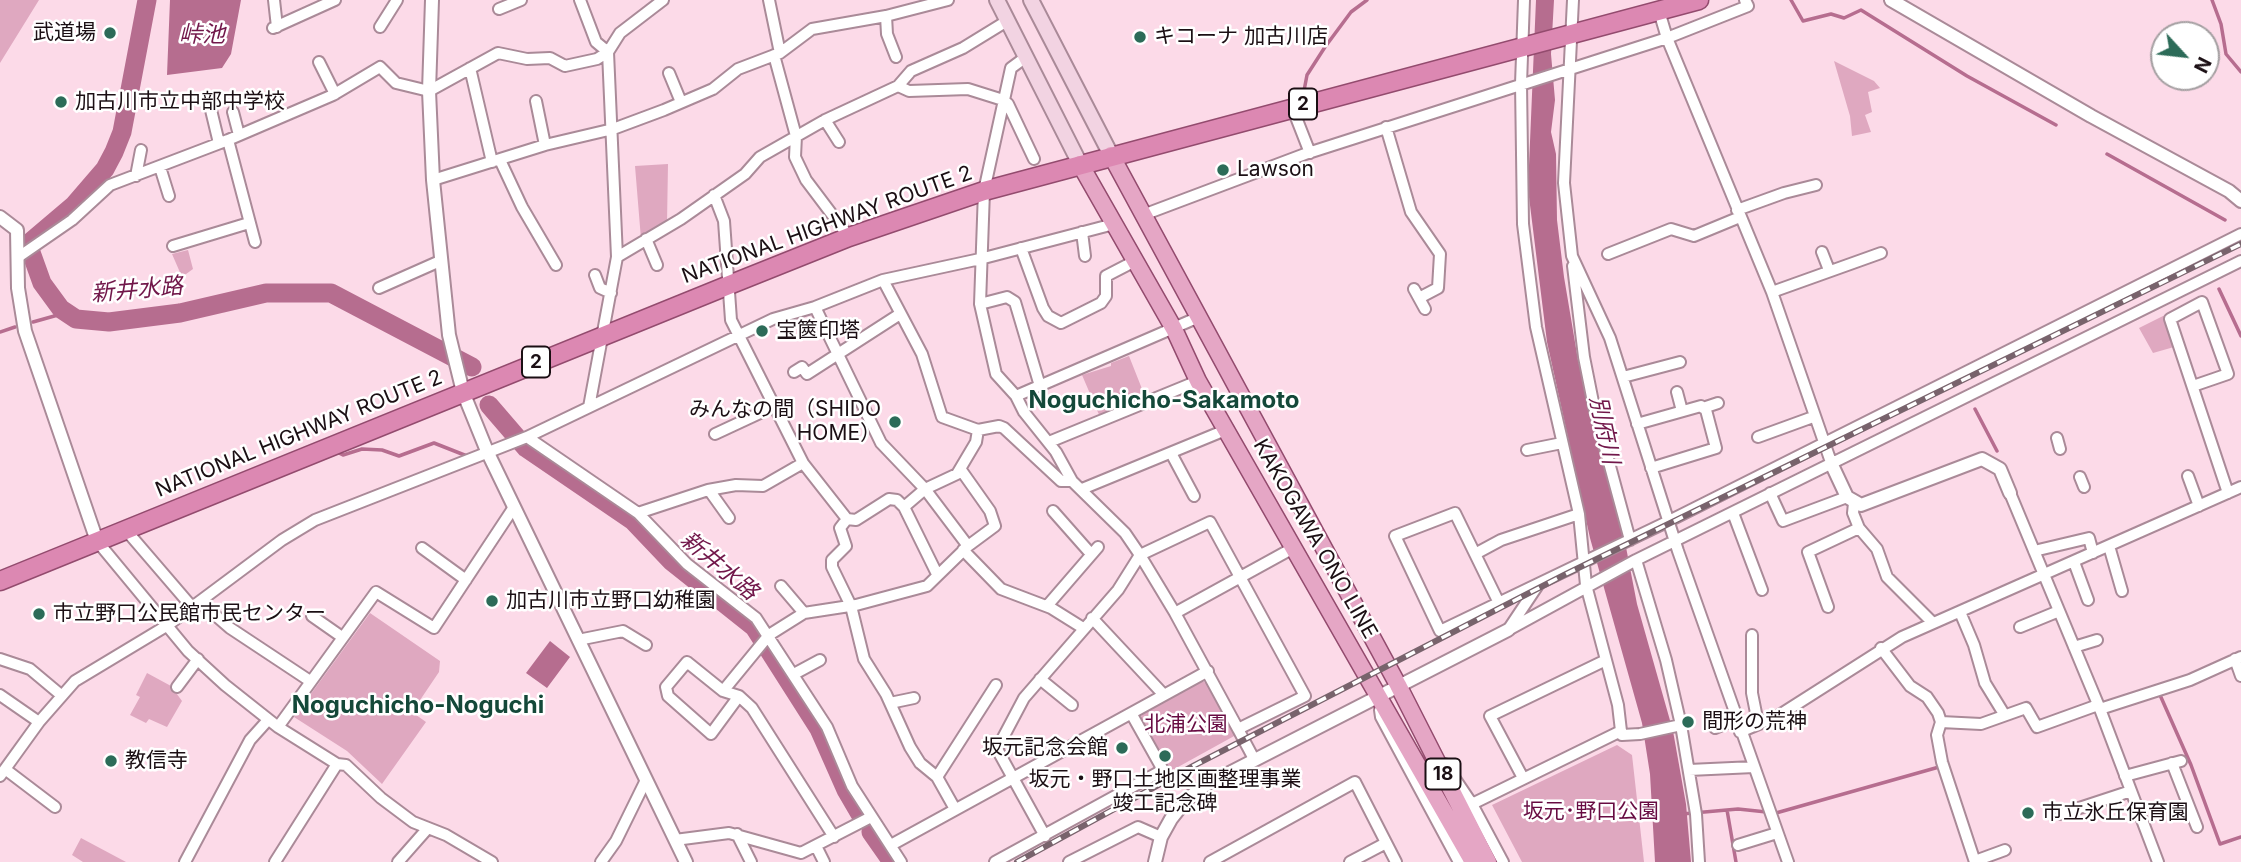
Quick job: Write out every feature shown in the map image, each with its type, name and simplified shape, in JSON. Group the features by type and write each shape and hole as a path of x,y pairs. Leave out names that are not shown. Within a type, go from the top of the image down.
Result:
{"highway":[{"name":"NATIONAL HIGHWAY ROUTE 2","path":"0,581 604,334 849,237 984,191 1111,155 1699,0"}],"main road":[{"path":"997,0 1080,164"},
{"path":"1031,0 1111,155"},
{"name":"KAKOGAWA ONO LINE","path":"1111,155 1398,685 1488,862"},
{"name":"KAKOGAWA ONO LINE","path":"1080,164 1174,330 1198,381 1228,429 1473,862"}],"street":[{"path":"274,0 275,28 329,2"},
{"path":"432,0 429,91 433,180 449,335 463,392 487,451 686,862"},
{"path":"504,5 521,0"},
{"path":"580,0 596,42 608,52 617,257 589,407"},
{"path":"17,258 72,220 110,186 335,94 380,67 396,83 429,91 498,53 527,59 550,58 565,66 597,59 608,52 620,33 663,0"},
{"path":"769,0 777,54 796,136 795,157 806,180 849,237"},
{"path":"433,180 545,145 613,129 681,102 713,89 738,69 777,54 812,29 886,16 948,0"},
{"path":"1524,0 1523,224 1536,327 1588,560 1586,585 1618,705 1622,735 1640,734 1681,724"},
{"path":"1573,0 1569,34 1564,183 1584,357 1594,407 1630,540"},
{"path":"1143,215 1386,127 1667,38 1748,6 1745,0"},
{"path":"1891,0 2241,201"},
{"path":"380,27 399,5"},
{"path":"1659,11 1667,38 1772,292 1822,442 1851,500 1859,528 1877,549 1886,577 1933,623"},
{"path":"886,16 887,34 896,57"},
{"path":"617,257 745,174 760,157 825,120 898,86 911,71 963,48 1007,21"},
{"path":"1026,57 1012,68 984,191 980,304 996,374 1016,396 1024,412 1049,442 1072,481 1125,533 1140,555 1208,671 1254,759"},
{"path":"319,62 335,94"},
{"path":"471,68 496,161 519,209 550,260"},
{"path":"669,73 681,102"},
{"path":"898,86 909,90 968,89 1003,100 1008,104 1034,159"},
{"path":"536,101 545,145"},
{"path":"1292,107 1310,153"},
{"path":"211,110 229,139 248,223 255,242"},
{"path":"229,139 233,112"},
{"path":"825,120 839,142"},
{"path":"1386,127 1411,212 1440,254 1438,288 1419,299"},
{"path":"136,176 141,150"},
{"path":"160,167 169,196"},
{"path":"1608,254 1671,229 1694,236 1738,214 1816,185"},
{"path":"714,195 724,221 731,320 803,463 847,519 856,520 889,499 897,500 904,507 937,574"},
{"path":"0,217 17,230 18,288 24,331 97,541 198,659 268,719 337,764 346,765 381,798 413,822 474,850 492,862"},
{"path":"173,246 184,237 248,223"},
{"path":"55,807 3,773 61,695 75,681 168,625 282,540 315,520 409,486 487,451 527,437 773,319 815,307 883,280 980,260 1114,224"},
{"path":"1082,232 1085,256"},
{"path":"1499,603 1455,513 1395,536 1440,631 1499,603 1630,540 2241,234"},
{"path":"646,239 657,265"},
{"path":"1021,248 1043,308 1048,316 1061,323 1101,303 1106,296 1106,276 1135,261"},
{"path":"1822,252 1829,270"},
{"path":"1772,292 1881,253"},
{"path":"1572,256 1610,338 1668,521 1740,732 1788,862"},
{"path":"379,288 440,261"},
{"path":"1155,862 1161,837 1186,800 1204,786 1508,630 1586,585 2241,261"},
{"path":"595,275 600,288 611,293"},
{"path":"883,280 922,354 942,417 978,430 999,426 1004,428 1061,481 1072,481"},
{"path":"980,304 1007,297 1015,302 1040,386"},
{"path":"2193,386 2228,374 2202,302 2170,318 2228,493"},
{"path":"815,307 841,355 881,443 925,489 966,548 1000,589 1048,606 1083,628"},
{"path":"794,372 802,366 807,374 841,355 900,314"},
{"path":"1016,396 1199,317"},
{"path":"1623,377 1680,362"},
{"path":"1049,442 1198,381"},
{"path":"1677,392 1682,411"},
{"path":"1637,424 1718,403"},
{"path":"715,434 773,407"},
{"path":"1651,468 1716,448 1703,408"},
{"path":"1765,438 1813,417"},
{"path":"1082,489 1228,429"},
{"path":"904,507 925,489 961,470 976,442 978,430"},
{"path":"527,437 638,513 687,564 740,603 769,635 827,727 852,786 901,862"},
{"path":"1527,450 1562,443"},
{"path":"1171,453 1194,496"},
{"path":"1770,493 1783,522 1851,500 1869,504 1982,459 2000,469 2099,707 2158,862"},
{"path":"638,513 709,490 736,485 763,486 803,463"},
{"path":"723,691 769,635 804,613 851,606 927,586 966,548 995,526 990,511 961,470"},
{"path":"2188,476 2199,506"},
{"path":"1740,732 1778,716 1881,648 2241,487"},
{"path":"709,490 729,518"},
{"path":"278,727 376,592 434,628 514,507"},
{"path":"1048,606 1094,550 1053,511"},
{"path":"1733,513 1751,574 1762,590"},
{"path":"1475,554 1501,540 1579,514"},
{"path":"847,519 840,528 846,546 831,563 851,606 864,659 890,703 919,763 937,776 955,809"},
{"path":"1045,836 997,750 1024,698 1118,590 1140,555 1210,522 1305,696 1238,729"},
{"path":"1797,556 1859,528"},
{"path":"125,529 196,605 310,681"},
{"path":"2034,551 2089,538 2094,553"},
{"path":"2109,546 2122,591"},
{"path":"1175,613 1295,547"},
{"path":"422,548 467,580"},
{"path":"1808,552 1828,607"},
{"path":"1636,560 1666,660 1681,724 1695,811 1699,862"},
{"path":"2074,562 2088,600"},
{"path":"1508,630 1540,583"},
{"path":"780,586 804,613"},
{"path":"1811,596 1822,591"},
{"path":"2020,627 2059,611"},
{"path":"1960,612 1985,682 2004,714"},
{"path":"312,616 342,637"},
{"path":"1092,618 1164,695"},
{"path":"636,636 642,624"},
{"path":"578,640 623,631 636,636 646,645"},
{"path":"1752,635 1752,693 1758,723"},
{"path":"2074,647 2097,640"},
{"path":"1881,648 1910,686 1927,697 1941,722 1937,735 1942,762 1975,862 2005,850"},
{"path":"864,659 876,655"},
{"path":"1941,722 1981,724 2026,708 2037,727 2190,680 2238,658 2241,676"},
{"path":"0,659 30,669 61,695"},
{"path":"177,687 198,659"},
{"path":"794,674 820,660"},
{"path":"1523,778 1490,716 1606,660"},
{"path":"739,696 712,734 668,696 666,687 687,662 723,691 739,696 752,708 834,837"},
{"path":"891,845 1208,671"},
{"path":"1040,678 1072,705"},
{"path":"937,776 996,684"},
{"path":"0,695 39,722"},
{"path":"1379,695 1381,717 1460,862"},
{"path":"890,703 914,698"},
{"path":"995,862 1163,770 1131,713"},
{"path":"1412,715 1472,804 1503,862"},
{"path":"185,862 250,740 268,719"},
{"path":"1715,728 1736,719"},
{"path":"1472,804 1621,730"},
{"path":"2125,776 2176,762 2195,806 2197,827"},
{"path":"275,862 337,764"},
{"path":"1689,770 1754,767"},
{"path":"601,862 616,841 646,780"},
{"path":"1210,862 1355,782 1396,862"},
{"path":"2062,814 2131,790"},
{"path":"675,840 737,834 801,853 817,848 871,817"},
{"path":"1069,862 1138,827 1161,837"},
{"path":"398,862 428,828"},
{"path":"1738,845 1777,833"},
{"path":"737,834 751,862"},
{"path":"1350,862 1386,843"},
{"path":"817,848 824,862"}],"green space":[{"path":"0,0 39,0 0,63"},
{"path":"1834,61 1874,81 1880,88 1868,92 1872,112 1865,115 1871,132 1852,136 1850,116"},
{"path":"668,164 667,223 641,239 635,166"},
{"path":"188,250 193,269 182,277 172,254"},
{"path":"2165,315 2174,347 2153,353 2139,328"},
{"path":"1129,356 1146,399 1125,404 1100,417 1082,375 1111,366 1111,363"},
{"path":"370,613 440,661 439,672 412,712 426,722 382,784 347,751 294,717"},
{"path":"147,673 171,686 182,701 167,727 149,719 146,723 130,715 140,697 136,695"},
{"name":"北浦公園","path":"1200,680 1206,683 1236,735 1169,772 1140,719 1143,712"},
{"name":"坂元･野口公園","path":"1617,745 1632,755 1644,862 1522,862 1492,805"},
{"path":"81,838 126,862 83,862 72,855"}],"water":[{"name":"峠池","path":"170,0 241,0 231,54 222,68 167,75"},
{"name":"別府川","path":"1536,0 1554,0 1551,54 1555,100 1551,132 1556,154 1557,220 1578,360 1595,432 1619,511 1637,604 1673,731 1686,804 1691,862 1655,862 1650,774 1642,723 1590,538 1547,342 1528,189"},
{"path":"550,641 570,657 547,688 526,673"}],"waterway":[{"name":"新井水路","path":"147,0 122,132 114,152 105,169 74,205 28,244 42,283 61,309 76,319 109,322 180,313 266,293 331,293 472,367"},
{"path":"1303,96 1307,75 1325,47 1351,12 1367,0"},
{"path":"1791,0 1803,21 1831,14 1844,18 1861,10 1967,76 2056,125"},
{"path":"2212,0 2221,24 2226,54 2241,72"},
{"path":"2107,154 2225,220"},
{"path":"2219,289 2241,336"},
{"path":"33,322 65,313"},
{"path":"0,332 15,327"},
{"name":"新井水路","path":"489,405 526,448 633,521 671,561 754,627 819,729 846,790 860,814"},
{"path":"1975,409 1997,451"},
{"path":"339,453 343,455 362,449 382,450 399,456 434,443 467,456"},
{"path":"2160,695 2191,765 2220,844 2241,837"},
{"path":"1682,814 1738,809 1776,813 1939,767"},
{"path":"1727,810 1736,862"},
{"name":"新井水路","path":"871,832 892,862"}],"railway":[{"path":"1017,862 1195,765 1564,575 2241,244"}],"place":[{"name":"武道場","path":"110,33"},
{"name":"キコーナ 加古川店","path":"1140,37"},
{"name":"加古川市立中部中学校","path":"61,102"},
{"name":"Lawson","path":"1223,170"},
{"name":"宝篋印塔","path":"762,331"},
{"name":"みんなの間（SHIDO HOME）","path":"895,422"},
{"name":"加古川市立野口幼稚園","path":"492,601"},
{"name":"市立野口公民館市民センター","path":"39,614"},
{"name":"間形の荒神","path":"1688,722"},
{"name":"坂元記念会館","path":"1122,748"},
{"name":"坂元・野口土地区画整理事業 竣工記念碑","path":"1165,756"},
{"name":"教信寺","path":"111,761"},
{"name":"市立氷丘保育園","path":"2028,813"}],"district":[{"name":"Noguchicho-Sakamoto","path":"1164,401"},
{"name":"Noguchicho-Noguchi","path":"418,706"}]}
